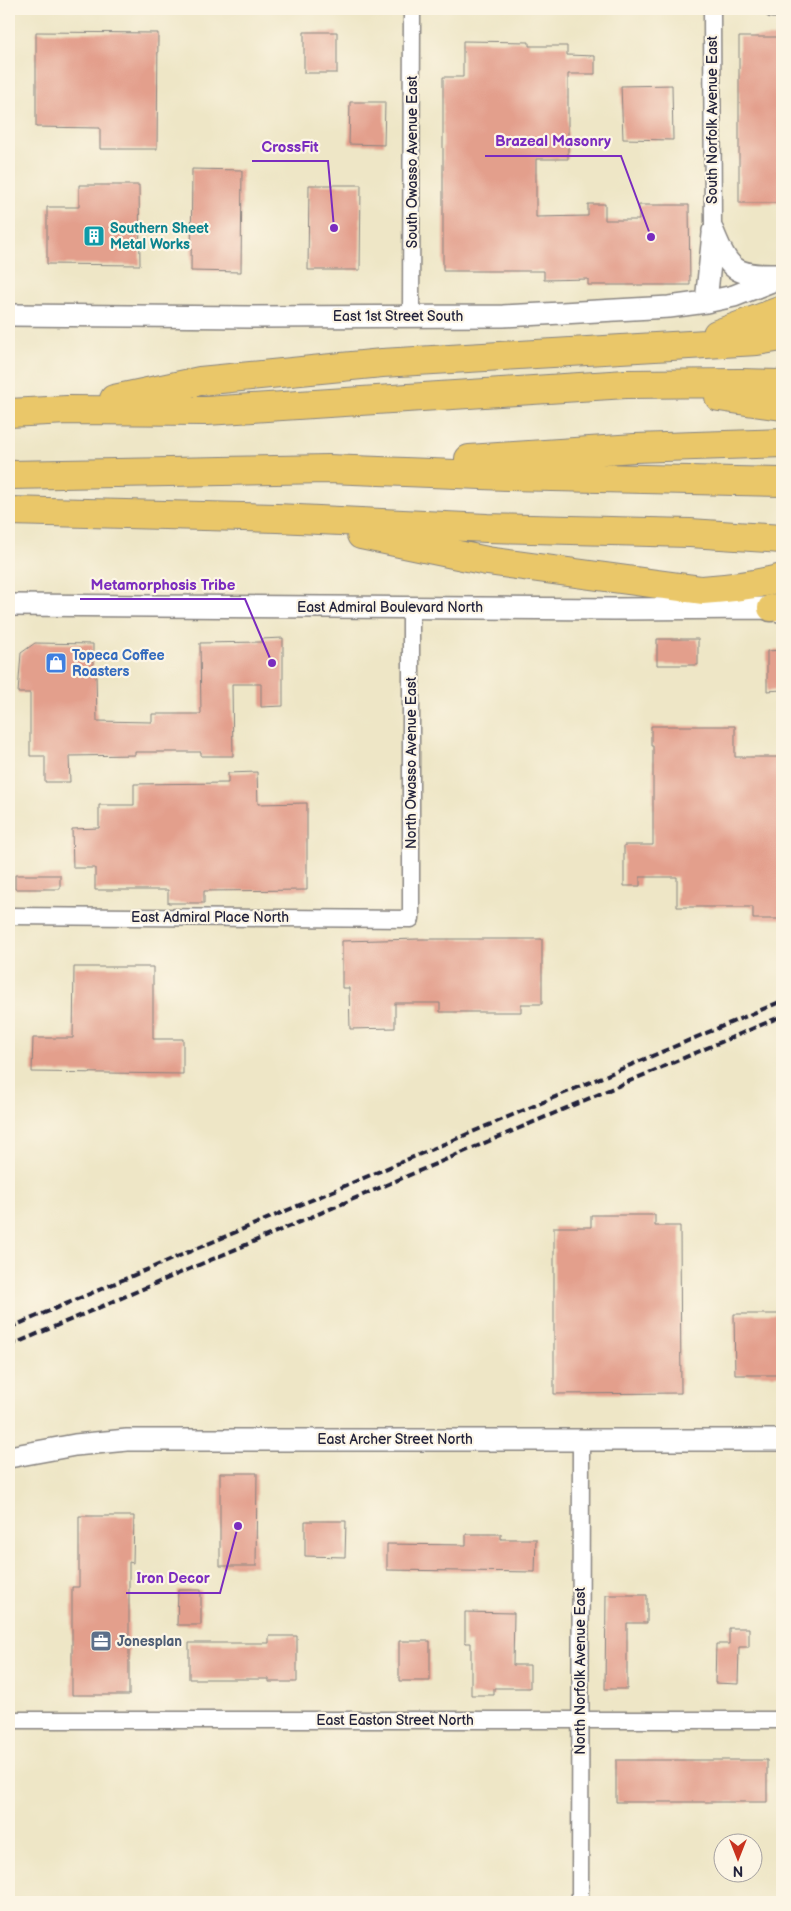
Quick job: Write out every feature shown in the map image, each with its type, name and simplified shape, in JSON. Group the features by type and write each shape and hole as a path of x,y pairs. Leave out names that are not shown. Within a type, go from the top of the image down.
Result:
{"highway":[{"path":"685,345 782,310"},
{"path":"67,410 209,380 382,363 757,341 782,337"},
{"path":"626,384 782,406"},
{"path":"9,413 67,410 206,411 626,384 782,384"},
{"path":"9,475 328,469 635,448 782,443"},
{"path":"328,469 507,476 782,482"},
{"path":"9,511 277,518 487,528 690,533 770,538"},
{"path":"277,518 487,561 692,589 730,588 759,584 782,578"}],"street":[{"name":"South Owasso Avenue East","path":"411,316 412,9"},
{"name":"South Norfolk Avenue East","path":"712,9 713,231"},
{"path":"772,9 782,9"},
{"path":"713,231 727,261 742,273 753,276 782,276"},
{"path":"706,302 713,231"},
{"name":"East 1st Street South","path":"9,315 229,317 523,315 669,307 706,302 734,296 782,276"},
{"name":"East Admiral Boulevard North","path":"9,605 779,609"},
{"name":"North Owasso Avenue East","path":"411,608 411,919"},
{"name":"East Admiral Place North","path":"9,916 411,919"},
{"name":"East Archer Street North","path":"9,1457 76,1444 127,1440 782,1440"},
{"name":"North Norfolk Avenue East","path":"580,1902 581,1440"},
{"name":"East Easton Street North","path":"9,1720 782,1720"}],"building":[{"path":"36,32 158,33 157,149 100,149 100,128 36,127"},
{"path":"304,32 337,32 337,73 304,73"},
{"path":"739,37 782,37 782,203 739,203"},
{"path":"463,41 529,42 529,46 567,46 567,55 595,56 595,74 568,74 568,159 536,159 536,217 588,216 588,204 605,204 605,220 639,220 639,205 689,205 690,285 588,285 588,279 544,280 544,271 443,271 443,77 463,77"},
{"path":"672,85 673,140 623,139 621,86"},
{"path":"350,102 385,102 384,145 349,144"},
{"path":"192,169 242,170 241,272 191,271"},
{"name":"Southern Sheet Metal Works","path":"79,185 139,185 140,265 47,264 47,207 79,207"},
{"path":"309,185 361,185 360,270 308,270"},
{"path":"283,638 283,706 261,707 261,684 232,684 233,756 201,756 201,752 135,752 135,755 69,756 70,782 45,782 45,756 30,756 30,693 18,693 21,653 35,643 93,644 93,673 96,673 97,721 152,722 152,714 201,714 200,643 261,642 261,639"},
{"path":"657,639 698,639 698,665 657,665"},
{"path":"782,650 782,690 767,691 767,651"},
{"path":"651,726 735,726 735,757 782,757 782,919 753,919 753,907 677,907 677,877 640,877 640,886 624,886 624,845 653,845 653,746 651,746"},
{"path":"257,772 258,804 307,803 307,890 204,891 204,903 168,903 168,890 95,890 95,868 73,868 72,829 99,828 99,805 134,805 134,784 228,783 228,773"},
{"path":"15,875 60,875 60,889 15,889"},
{"path":"542,939 542,1004 521,1004 521,1012 440,1012 440,1003 395,1003 395,1028 350,1029 349,988 342,988 342,941"},
{"path":"74,967 153,967 153,1039 183,1039 183,1074 32,1072 33,1038 73,1038"},
{"path":"591,1215 655,1215 655,1226 680,1226 681,1393 554,1394 554,1227 591,1227"},
{"path":"734,1314 782,1314 782,1375 735,1375"},
{"path":"220,1473 257,1473 256,1566 220,1566"},
{"name":"Jonesplan","path":"79,1516 134,1516 133,1563 129,1562 129,1695 72,1695 72,1587 79,1587"},
{"path":"305,1521 346,1521 345,1557 305,1556"},
{"path":"466,1534 501,1534 501,1539 536,1539 535,1572 387,1570 387,1544 466,1545"},
{"path":"178,1590 201,1590 201,1625 177,1625"},
{"path":"606,1595 647,1595 647,1623 627,1623 627,1689 605,1689"},
{"path":"465,1612 514,1613 513,1665 530,1665 530,1688 494,1688 494,1695 471,1695 471,1643 465,1643"},
{"path":"729,1628 749,1628 749,1647 739,1647 738,1684 715,1683 716,1644 729,1644"},
{"path":"269,1636 297,1636 297,1682 269,1682 269,1679 189,1679 189,1643 269,1643"},
{"path":"399,1641 430,1641 430,1681 399,1681"},
{"path":"616,1760 767,1760 767,1802 616,1802"}],"railway":[{"path":"9,1328 782,1001"},
{"path":"9,1346 782,1016"}],"place":[{"name":"CrossFit","path":"334,228"},
{"name":"Southern Sheet Metal Works","path":"94,236"},
{"name":"Brazeal Masonry","path":"651,237"},
{"name":"Topeca Coffee Roasters","path":"56,663"},
{"name":"Metamorphosis Tribe","path":"272,663"},
{"name":"Iron Decor","path":"238,1526"},
{"name":"Jonesplan","path":"101,1641"}]}
